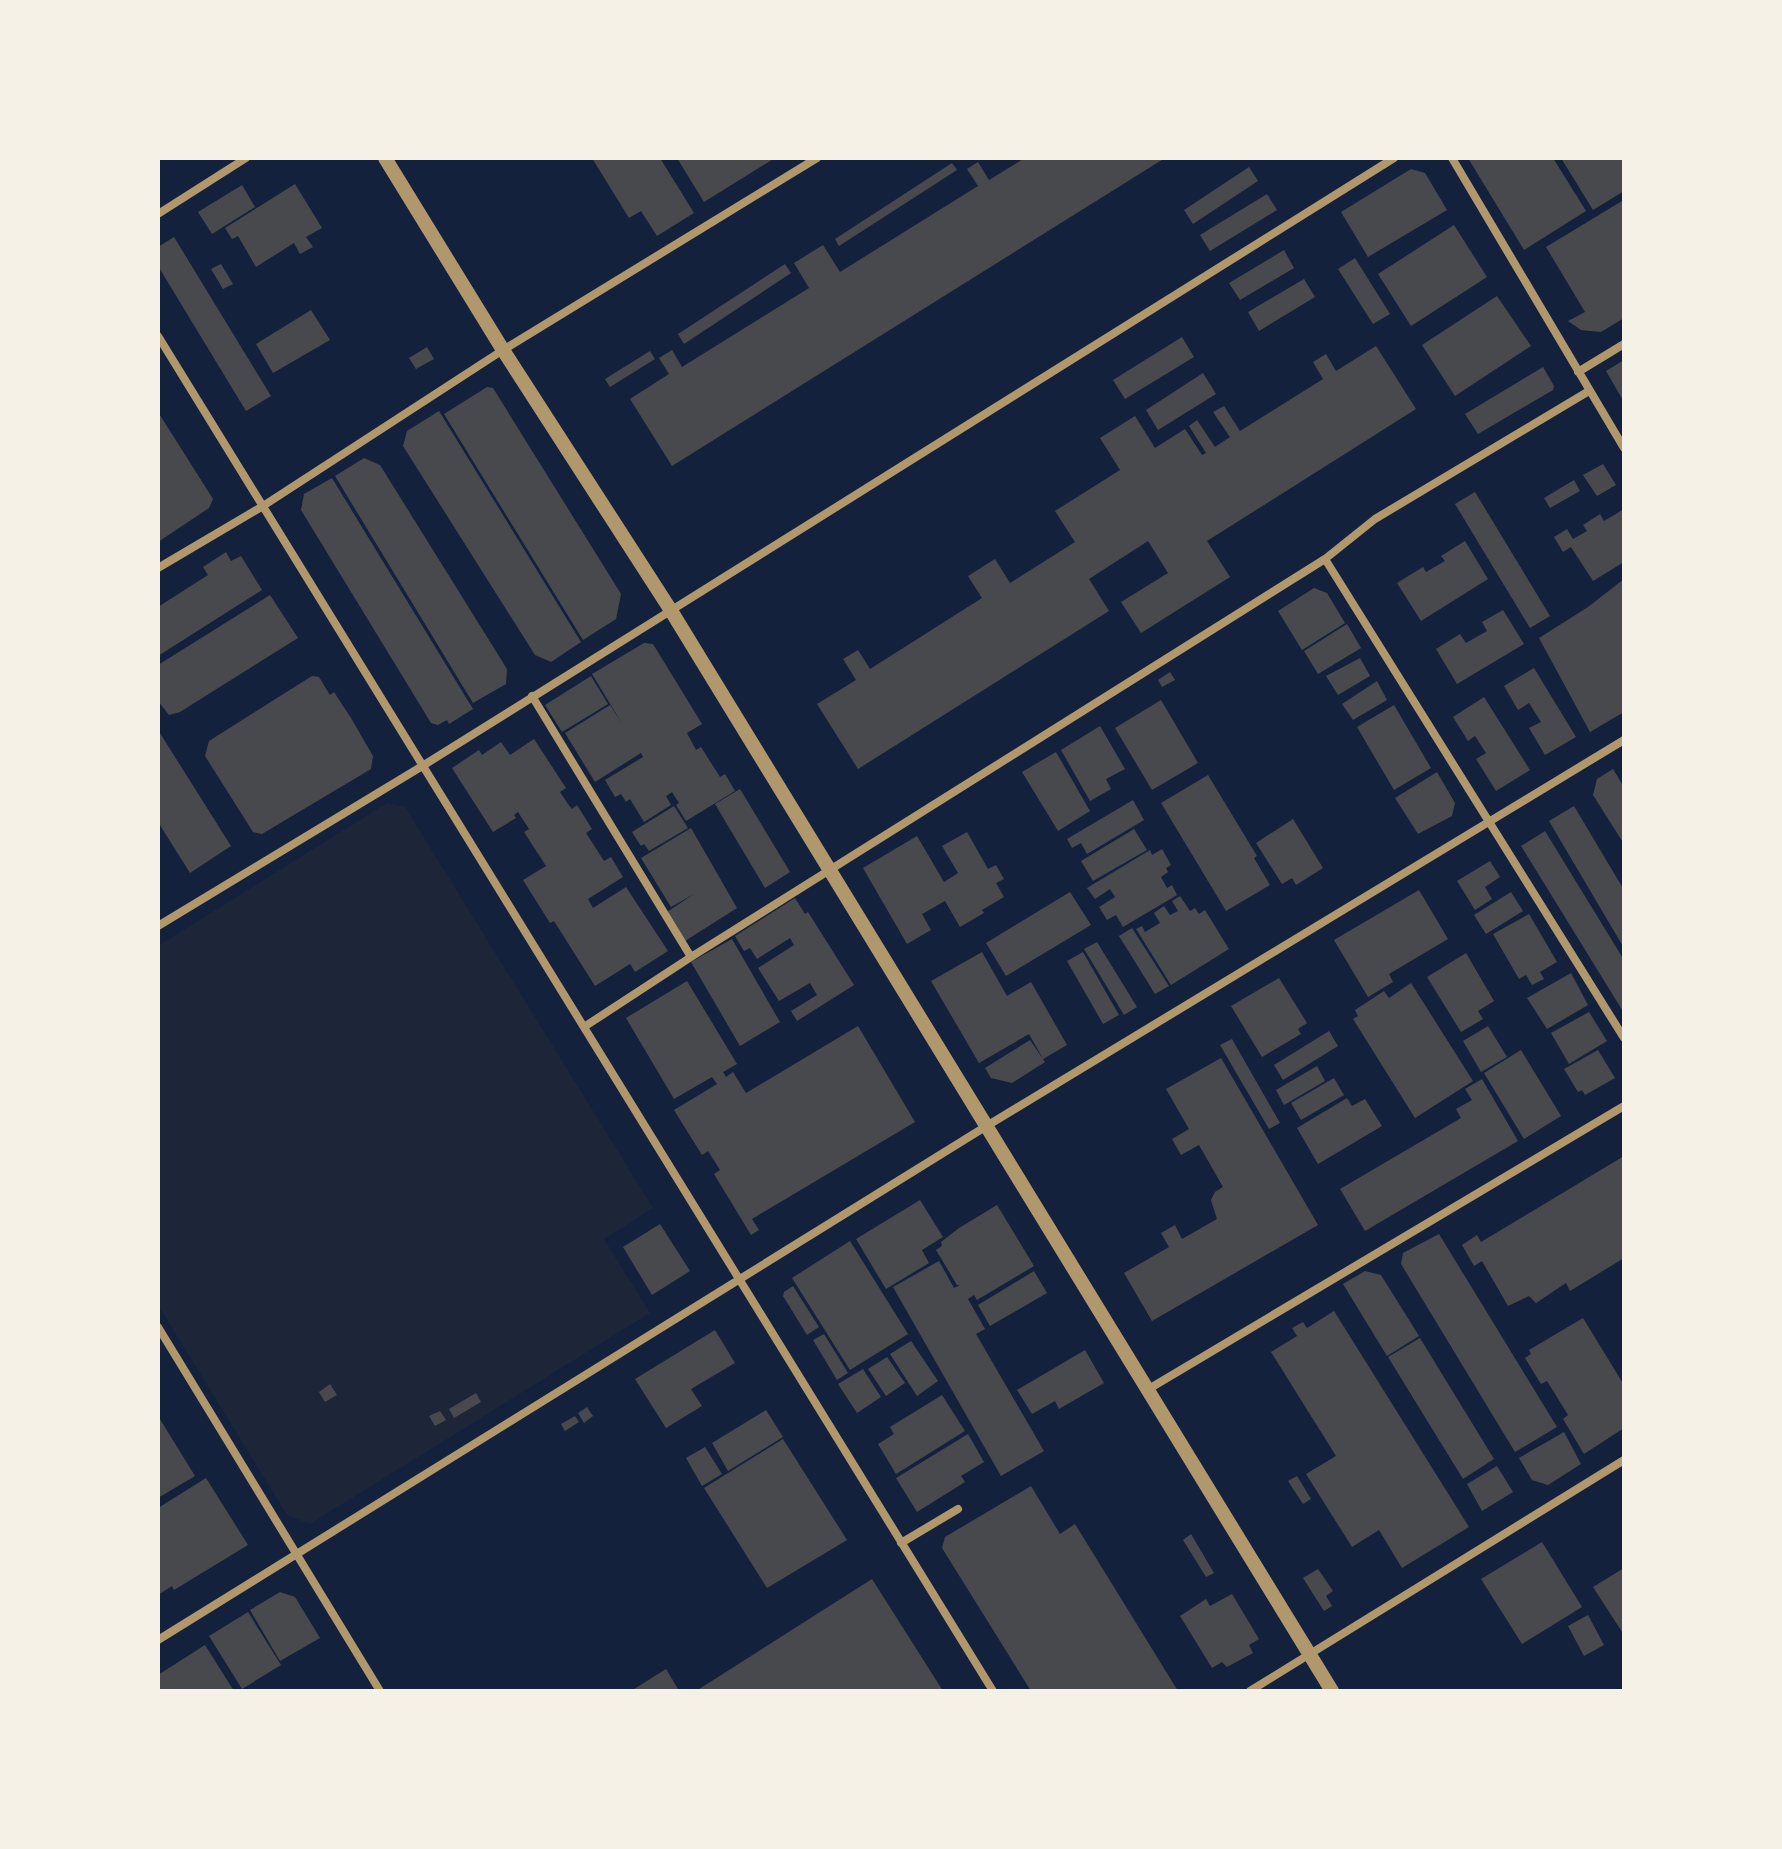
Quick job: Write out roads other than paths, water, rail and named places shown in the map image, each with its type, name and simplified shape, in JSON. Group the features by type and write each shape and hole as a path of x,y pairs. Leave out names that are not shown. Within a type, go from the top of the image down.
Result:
{"street":[{"path":"158,214 246,158"},
{"path":"385,158 503,350 670,609 1332,1691"},
{"path":"158,568 263,506 503,350 817,158"},
{"path":"158,926 424,765 1394,158"},
{"path":"1452,158 1624,448"},
{"path":"158,336 993,1691"},
{"path":"1578,372 1624,344"},
{"path":"584,1027 1325,559 1375,519 1589,391"},
{"path":"1325,559 1624,1038"},
{"path":"532,696 691,957"},
{"path":"158,1640 985,1127 1624,740"},
{"path":"1147,1391 1624,1106"},
{"path":"158,1327 380,1691"},
{"path":"1250,1691 1624,1460"},
{"path":"901,1543 958,1509"}]}
